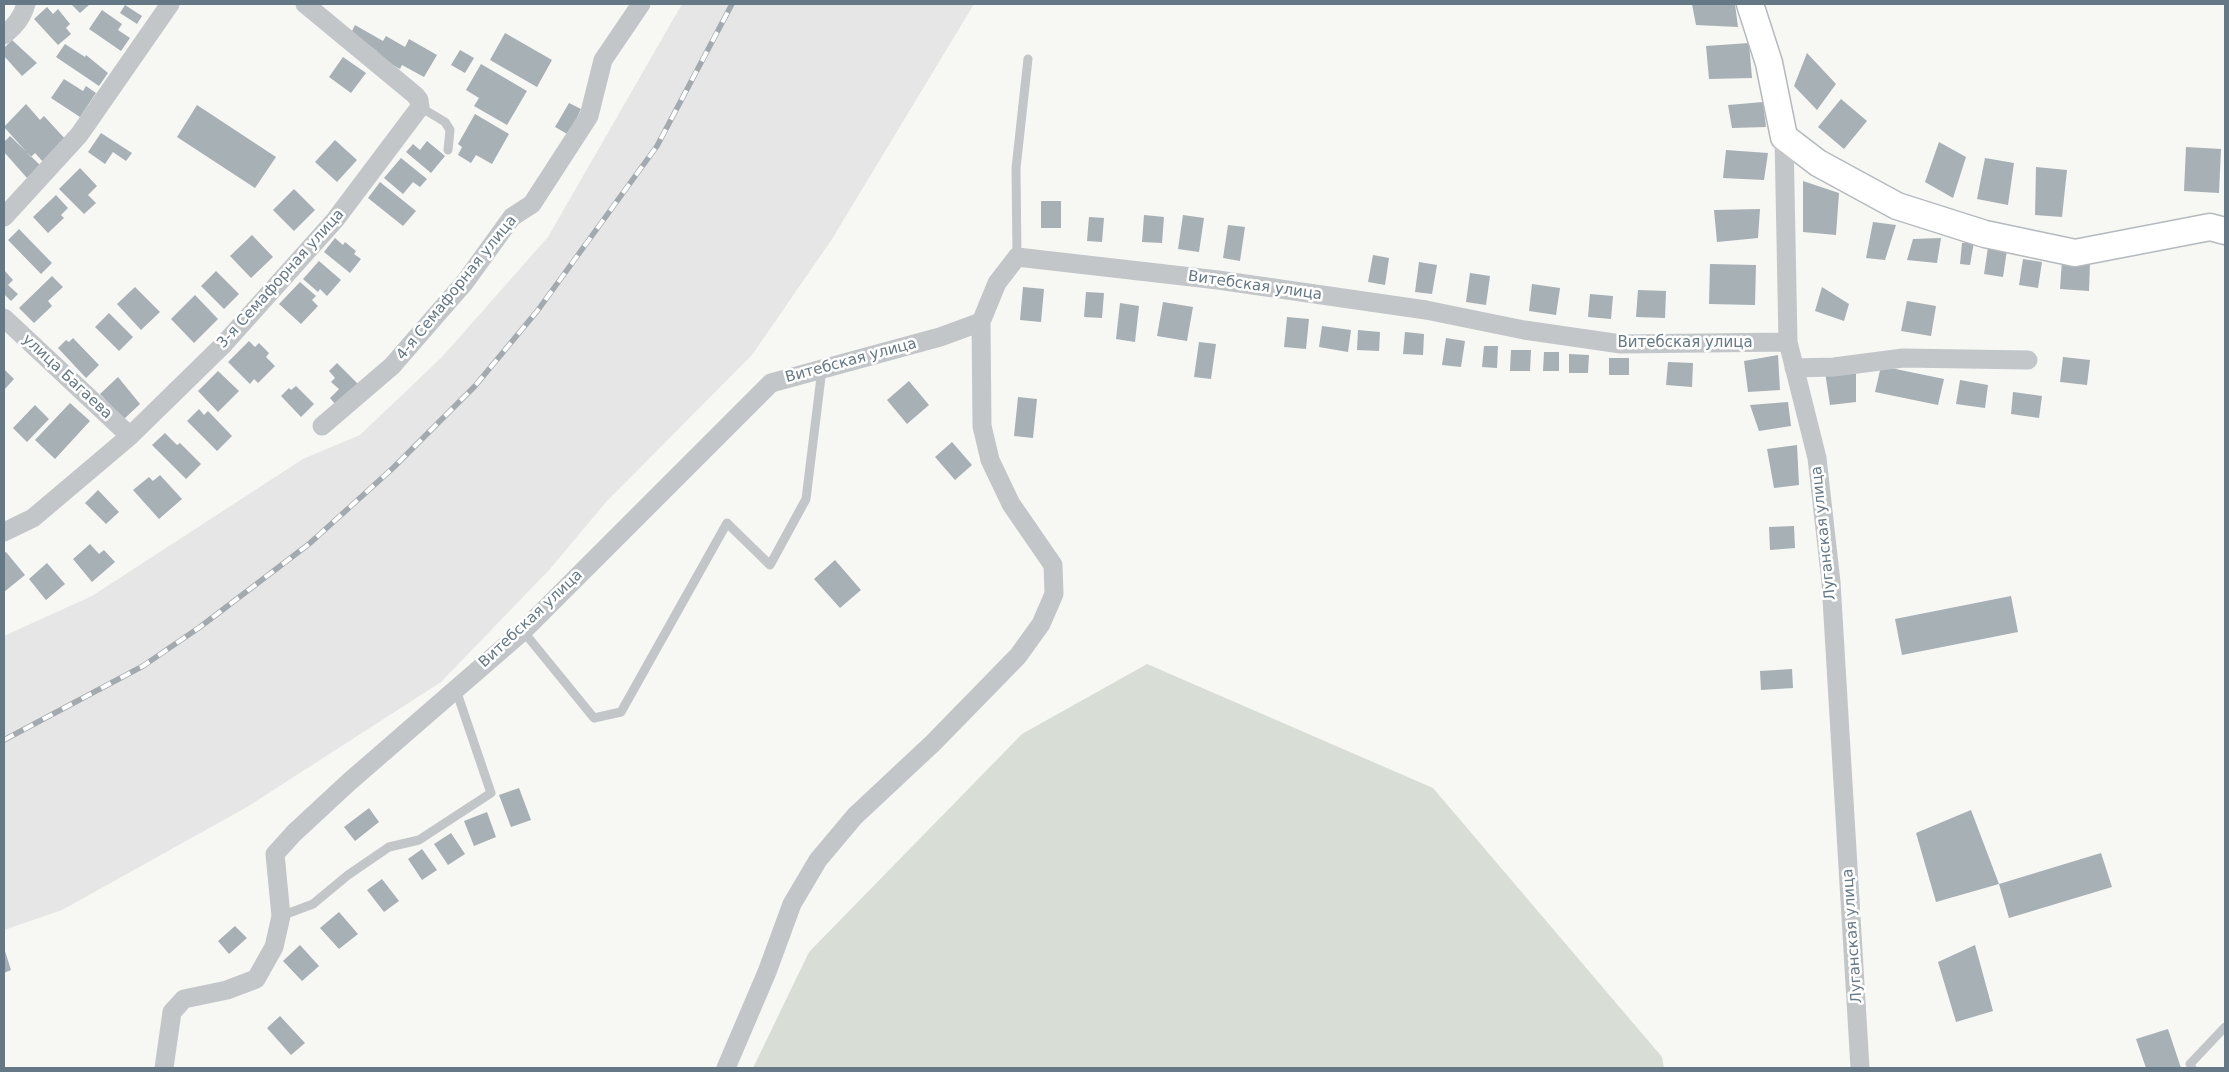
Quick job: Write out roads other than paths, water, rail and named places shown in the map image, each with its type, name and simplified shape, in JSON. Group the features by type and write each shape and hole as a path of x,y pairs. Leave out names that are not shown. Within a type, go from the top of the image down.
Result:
{"street":[{"path":"4,35 15,26 23,14 26,4"},
{"path":"4,217 79,135 170,4"},
{"path":"305,4 415,95 419,100 420,107"},
{"name":"4-я Семафорная улица","path":"322,426 392,366 465,282 512,217 532,204 589,116 603,60 641,4"},
{"name":"Луганская улица","path":"1750,4 1769,63 1784,137 1788,342 1817,458 1831,582 1860,1068"},
{"name":"3-я Семафорная улица","path":"4,532 33,518 130,436 223,345 336,220 420,107"},
{"path":"1784,137 1818,163 1897,206 1994,236 2075,253 2210,227 2225,231"},
{"path":"726,1068 767,972 792,904 818,860 855,816 933,743 1018,656 1041,624 1054,594 1053,565 1011,504 990,460 982,426 981,322 997,283 1017,257"},
{"name":"Витебская улица","path":"1017,257 1218,280 1426,310 1524,330 1621,344 1788,342"},
{"name":"улица Багаева","path":"4,318 130,436"},
{"name":"Витебская улица","path":"164,1068 172,1012 184,999 227,990 256,979 274,947 281,916 275,854 322,807 523,630 770,382 940,337 981,322"},
{"path":"1794,368 1834,367 1903,358 2028,360"}],"lane":[{"path":"1017,257 1016,168 1028,59"},
{"path":"420,107 445,122 450,130 448,150"},
{"path":"523,630 594,718 621,712 727,523 770,565 806,499 822,367"},
{"path":"281,916 313,904 348,875 389,847 419,840 491,793 455,689"},
{"path":"2192,1068 2190,1064 2225,1028"}],"railway":[{"path":"4,740 143,666 200,627 309,544 393,468 475,386 538,310 657,146 732,4"}]}
